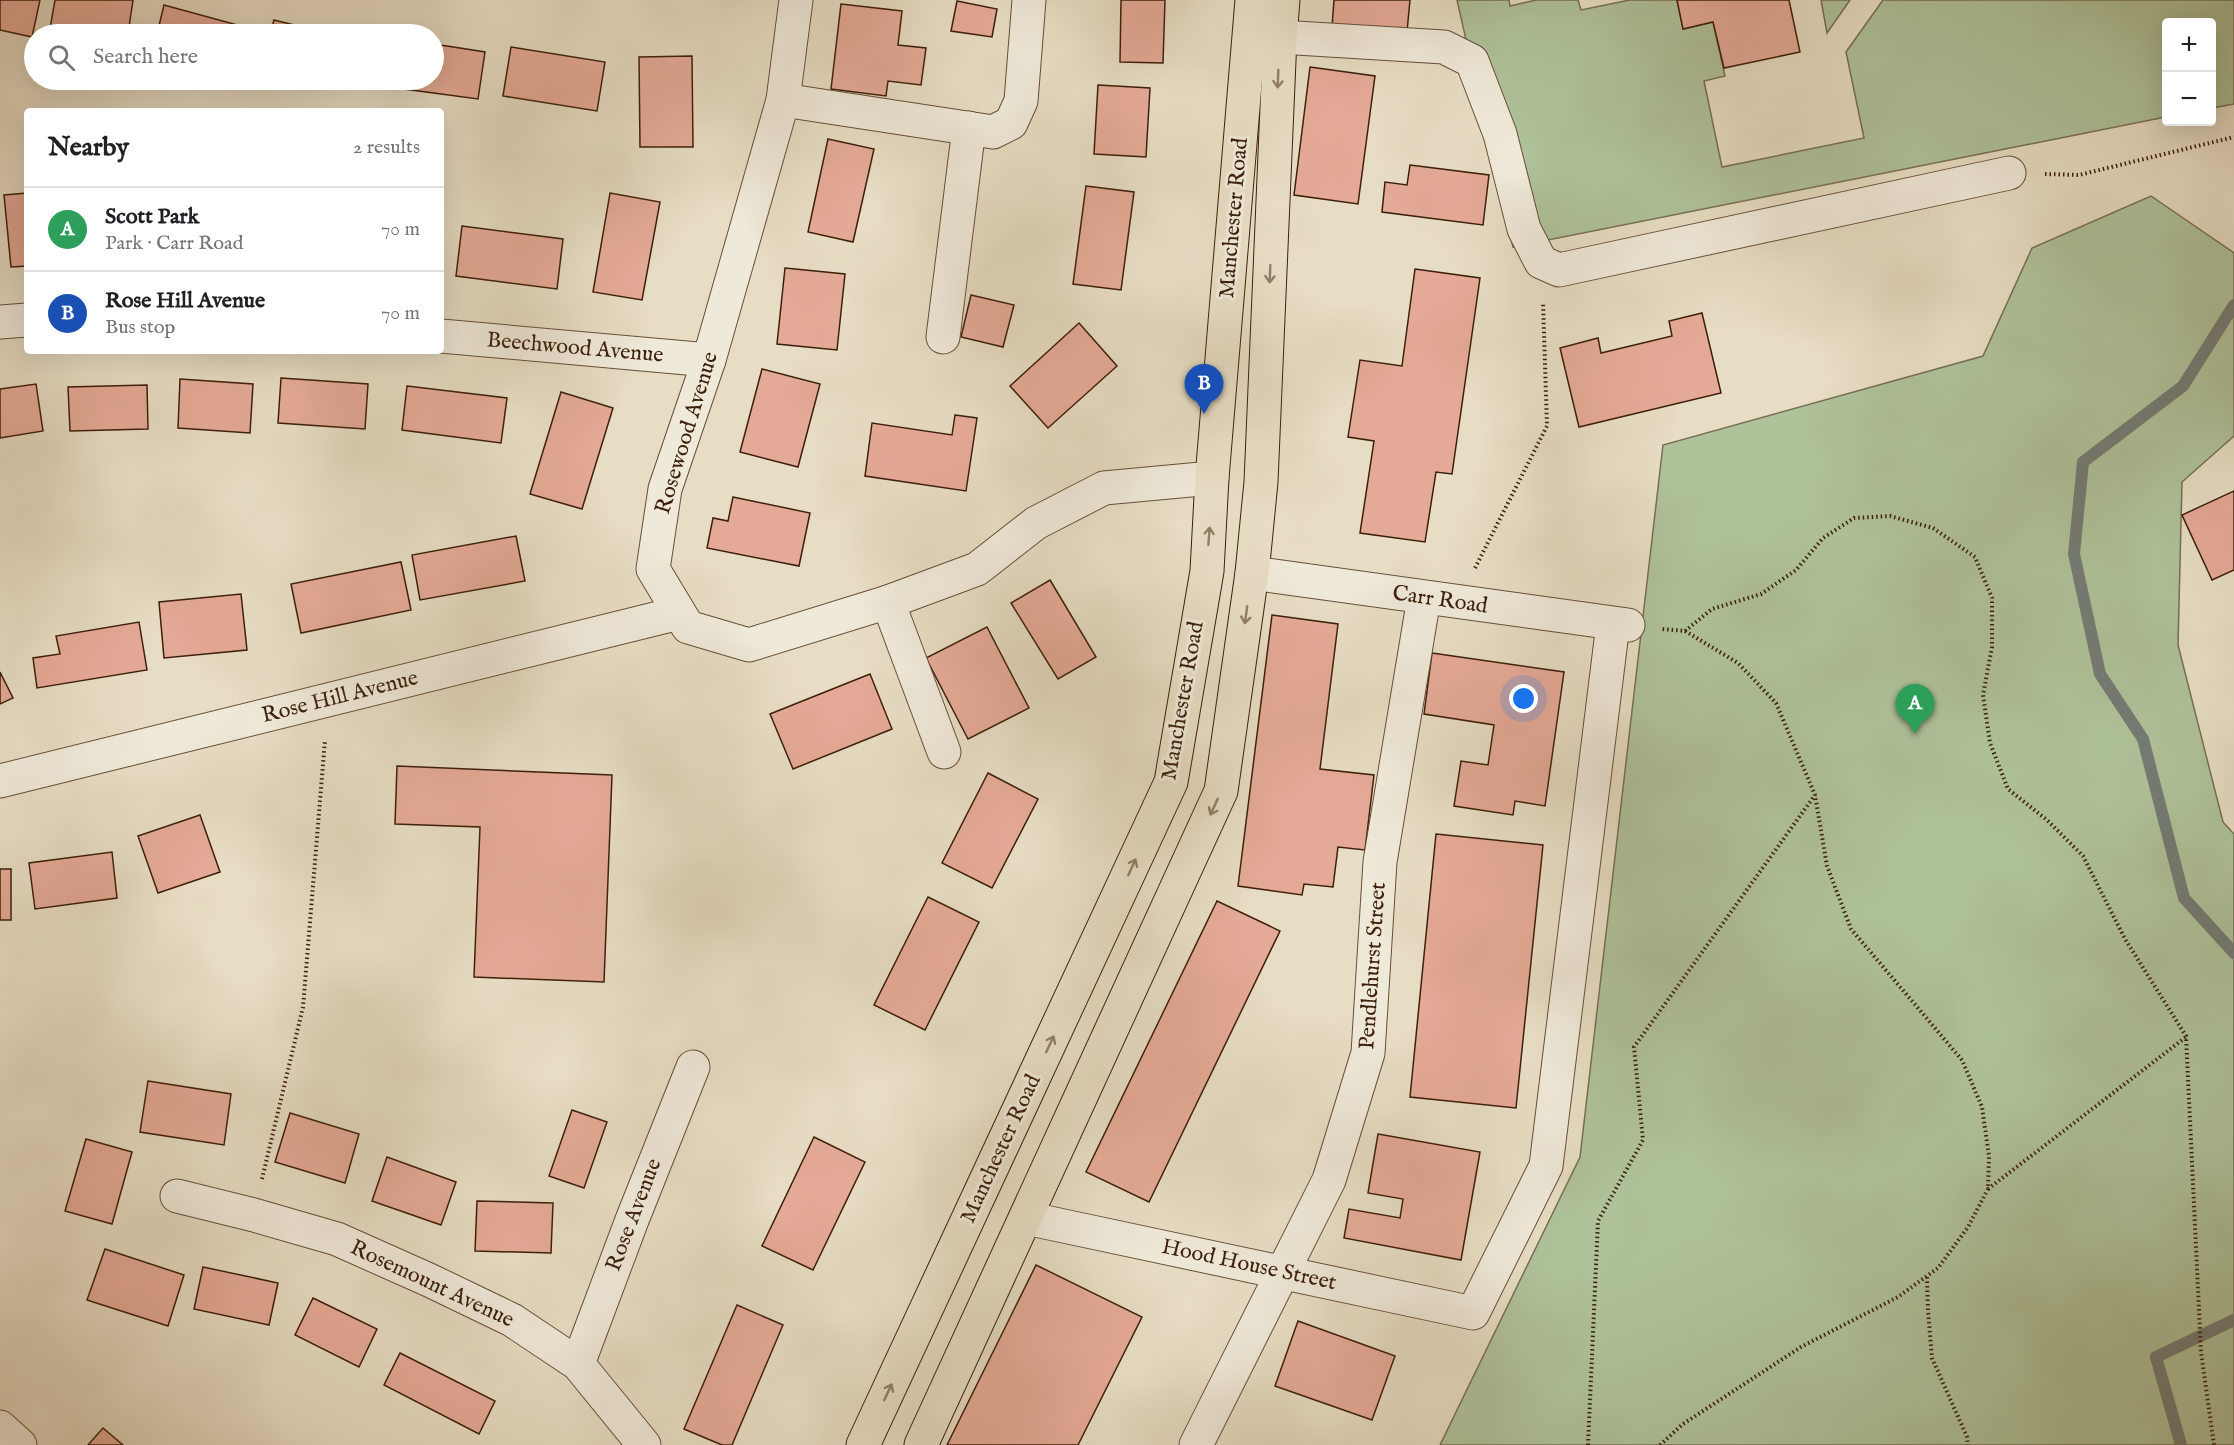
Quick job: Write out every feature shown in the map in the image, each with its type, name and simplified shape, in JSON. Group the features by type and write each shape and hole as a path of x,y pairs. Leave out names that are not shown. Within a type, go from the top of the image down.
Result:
{"main road":[{"name":"Manchester Road","path":"863,1445 1171,782 1207,571 1212,478 1252,0"},
{"name":"Manchester Road","path":"921,1445 1221,791 1252,573 1261,482 1283,0"},
{"path":"1212,478 1261,482"},
{"path":"1207,571 1252,573"},
{"path":"973,1210 1026,1218"}],"street":[{"name":"Rosewood Avenue","path":"795,0 783,100 709,360 665,489 653,569 688,627 749,645 888,602 976,569 1036,523 1104,488 1212,478"},
{"path":"783,100 993,132 1011,123 1021,101 1029,0"},
{"path":"1280,37 1444,47 1472,61 1500,134 1524,229 1541,262 1559,270 2009,173"},
{"path":"943,337 969,128"},
{"path":"0,322 24,320"},
{"name":"Beechwood Avenue","path":"444,336 709,360"},
{"name":"Carr Road","path":"1252,573 1621,624"},
{"name":"Pendlehurst Street","path":"1196,1445 1329,1180 1368,1053 1380,862 1424,598"},
{"path":"888,602 944,752"},
{"name":"Rose Hill Avenue","path":"0,782 679,613"},
{"name":"Hood House Street","path":"1026,1218 1473,1313 1546,1166 1621,624"},
{"name":"Rose Avenue","path":"578,1364 693,1067"},
{"name":"Rosemount Avenue","path":"177,1196 337,1239 512,1320 578,1364 645,1445"},
{"path":"0,1426 20,1445"}],"path":[{"path":"2009,173 2079,175 2234,137"},
{"path":"1458,602 1546,426 1541,262"},
{"path":"1684,631 1712,609 1761,594 1796,570 1823,538 1854,518 1890,516 1933,528 1975,557 1992,598 1992,647 1983,695 1990,742 2008,789 2047,820 2083,856 2125,939 2186,1036 2190,1077 2189,1130 2201,1352 2214,1445"},
{"path":"1621,624 1684,631 1737,663 1776,703 1815,795 1827,866 1851,929 1962,1060 1982,1107 1989,1156 1989,1189"},
{"path":"254,1215 303,1007 328,700"},
{"path":"1588,1445 1598,1221 1643,1140 1634,1047 1815,795"},
{"path":"1660,1445 1683,1424 1801,1347 1898,1298 1938,1268 1968,1227 1989,1189 2186,1036"},
{"path":"1927,1276 1932,1358 1967,1437 1968,1445"}],"green space":[{"path":"1457,0 1509,0 1510,6 1536,0 1578,0 1581,10 1630,0 1677,0 1683,29 1713,22 1725,76 1704,81 1722,167 1864,138 1846,52 1883,0 2234,0 2234,104 2216,107 2216,18 2162,18 2162,118 1513,247"},
{"path":"1821,0 1850,0 1827,33"},
{"path":"2151,196 2234,253 2234,436 2182,482 2178,645 2223,822 2234,834 2234,1445 1440,1445 1580,1157 1663,445 1983,356 2032,248"}],"building":[{"path":"0,0 40,0 35,24 24,24 24,35 0,30"},
{"path":"55,0 133,0 129,24 51,24"},
{"path":"1121,0 1165,0 1163,63 1120,62"},
{"path":"1334,0 1410,0 1407,32 1332,27"},
{"path":"1677,0 1789,0 1800,52 1724,68 1713,22 1683,29"},
{"path":"957,1 997,9 992,37 951,31"},
{"path":"841,4 902,11 898,45 926,48 921,85 888,81 886,96 831,89"},
{"path":"164,5 234,24 159,24"},
{"path":"274,20 290,24 273,24"},
{"path":"444,46 485,52 478,99 411,90 444,90"},
{"path":"511,47 605,62 597,111 503,96"},
{"path":"692,56 693,147 640,147 639,57"},
{"path":"1310,67 1375,76 1358,204 1294,195"},
{"path":"1098,85 1150,88 1146,157 1094,154"},
{"path":"828,139 874,149 853,242 808,232"},
{"path":"1410,165 1489,175 1483,225 1382,212 1385,182 1407,185"},
{"path":"1086,186 1134,192 1121,290 1073,284"},
{"path":"24,193 24,266 11,267 4,195"},
{"path":"610,193 660,202 642,300 593,292"},
{"path":"462,226 563,239 557,289 456,276"},
{"path":"785,268 845,274 837,350 777,344"},
{"path":"1415,269 1480,278 1452,474 1436,472 1425,542 1360,533 1374,441 1348,437 1360,360 1402,366"},
{"path":"971,295 1014,305 1003,347 961,337"},
{"path":"1702,313 1721,393 1579,427 1560,348 1598,338 1601,353 1672,336 1669,321"},
{"path":"1079,323 1117,366 1048,428 1010,386"},
{"path":"762,369 820,384 798,467 740,452"},
{"path":"281,378 368,384 365,429 278,423"},
{"path":"180,379 253,384 250,433 178,428"},
{"path":"36,384 43,431 0,438 0,389"},
{"path":"147,385 148,429 70,431 68,387"},
{"path":"407,386 507,398 501,443 402,430"},
{"path":"561,392 613,408 582,509 530,494"},
{"path":"955,415 977,418 966,491 865,476 872,423 952,435"},
{"path":"2234,491 2234,570 2212,580 2182,515"},
{"path":"733,497 810,513 799,566 707,548 713,518 728,521"},
{"path":"516,536 525,581 420,600 412,555"},
{"path":"401,562 411,610 301,633 291,584"},
{"path":"1050,580 1096,657 1058,679 1011,603"},
{"path":"241,594 247,650 164,658 159,602"},
{"path":"1272,615 1338,624 1320,769 1374,775 1365,850 1338,847 1333,887 1304,884 1302,895 1238,886"},
{"path":"139,622 147,670 37,688 33,658 60,654 56,636"},
{"path":"987,627 1029,708 968,739 926,658"},
{"path":"1432,653 1564,672 1545,806 1515,801 1513,815 1454,806 1461,761 1488,765 1494,725 1424,714"},
{"path":"0,672 13,698 0,704"},
{"path":"870,674 892,729 793,769 770,714"},
{"path":"397,766 612,775 604,982 474,977 480,827 395,824"},
{"path":"988,773 1038,799 992,888 942,863"},
{"path":"200,815 220,872 158,893 138,836"},
{"path":"1436,834 1543,845 1516,1108 1410,1097"},
{"path":"112,852 117,898 35,909 29,863"},
{"path":"0,869 11,869 11,920 0,920"},
{"path":"928,897 979,922 925,1030 874,1005"},
{"path":"1217,901 1280,931 1149,1202 1086,1172"},
{"path":"148,1081 231,1094 224,1145 140,1132"},
{"path":"572,1110 607,1122 584,1188 549,1176"},
{"path":"290,1113 359,1134 345,1183 275,1162"},
{"path":"1378,1134 1480,1152 1461,1260 1344,1238 1349,1209 1400,1218 1403,1199 1368,1193"},
{"path":"814,1137 865,1162 813,1270 762,1246"},
{"path":"86,1139 132,1152 112,1224 65,1211"},
{"path":"387,1157 456,1182 441,1225 372,1201"},
{"path":"477,1201 553,1203 551,1253 475,1251"},
{"path":"105,1249 184,1275 168,1326 87,1300"},
{"path":"1036,1265 1142,1317 1078,1445 947,1445"},
{"path":"203,1267 278,1283 269,1325 194,1309"},
{"path":"313,1298 377,1329 359,1367 295,1335"},
{"path":"737,1305 783,1325 732,1445 722,1445 684,1429"},
{"path":"1298,1321 1395,1356 1372,1420 1275,1386"},
{"path":"400,1353 495,1401 479,1434 384,1385"},
{"path":"103,1428 123,1445 88,1445"}],"waterway":[{"path":"2234,305 2183,386 2083,462 2074,554 2100,674 2143,739 2184,898 2234,953"},
{"path":"2181,1445 2156,1357 2234,1320"}],"place":[{"name":"Rose Hill Avenue","path":"1204,414"},
{"name":"Scott Park","path":"1915,734"}]}
